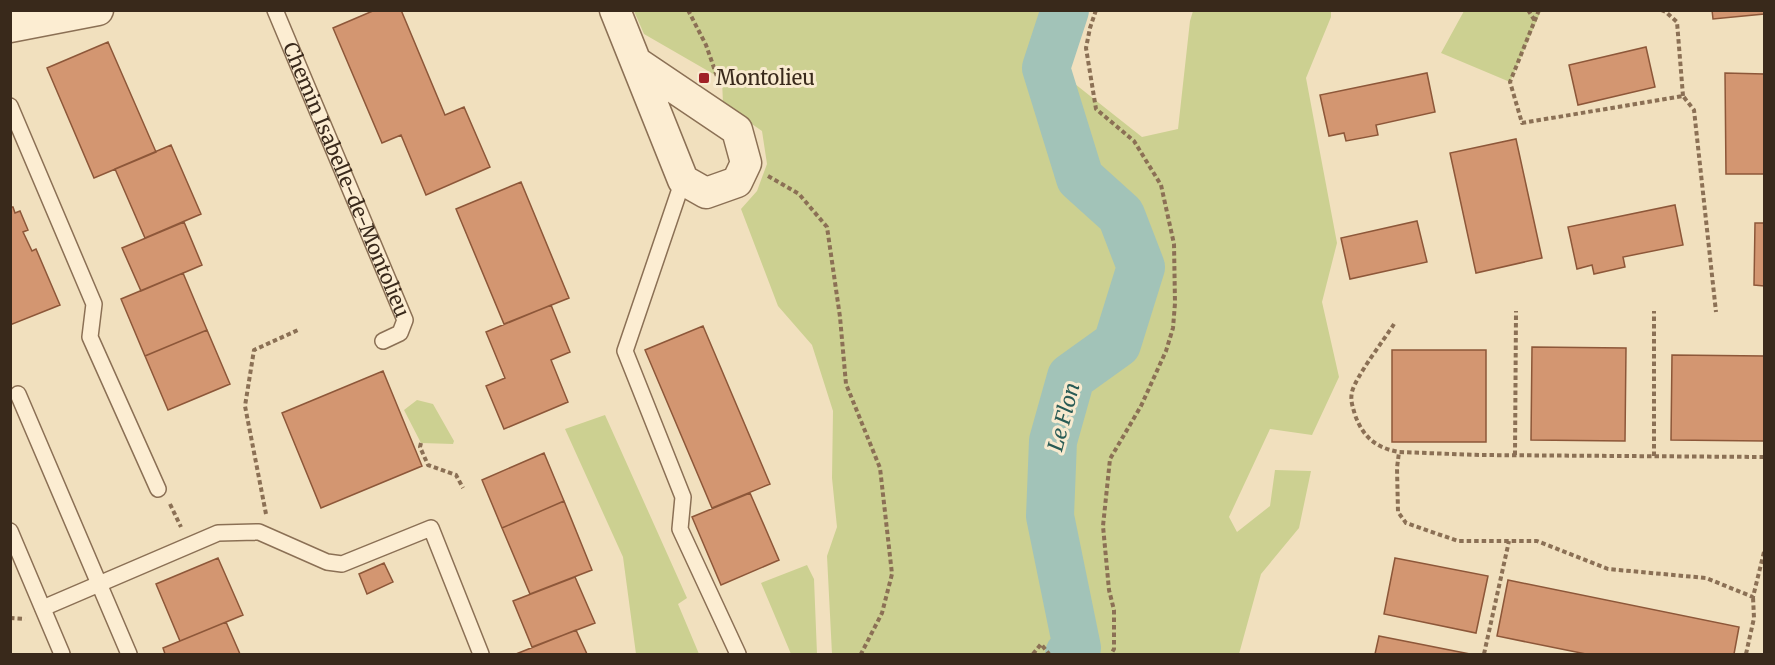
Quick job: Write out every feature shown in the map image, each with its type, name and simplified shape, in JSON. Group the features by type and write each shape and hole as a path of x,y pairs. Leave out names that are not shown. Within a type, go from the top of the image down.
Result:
{"street":[{"path":"10,27 98,10"},
{"path":"615,10 683,180 706,193 737,182 746,164 737,130 636,62"}],"lane":[{"name":"Chemin Isabelle-de-Montolieu","path":"275,10 405,321 400,333 383,340"},
{"path":"10,106 94,303 90,337 158,489"},
{"path":"683,180 625,351 683,497 680,529 738,654"},
{"path":"18,394 129,654"},
{"path":"43,608 218,533 259,532 327,562 342,564 431,528 481,654"},
{"path":"10,531 62,654"}],"path":[{"path":"688,10 706,45 737,130"},
{"path":"1096,10 1086,48 1096,109 1134,141 1161,185 1174,244 1173,328 1166,351 1141,406 1110,459 1103,526 1109,590 1114,610 1114,649 1111,654"},
{"path":"1528,10 1535,21"},
{"path":"1539,10 1510,82 1522,123 1683,96"},
{"path":"1661,10 1677,22 1683,96 1694,110 1716,312"},
{"path":"762,173 799,194 827,227 840,317 846,384 880,468 892,574 882,613 861,654"},
{"path":"1515,455 1516,310"},
{"path":"1654,311 1654,456"},
{"path":"1394,324 1353,390 1351,404 1359,426 1369,440 1383,449 1399,452 1515,455 1764,457"},
{"path":"267,518 245,406 254,350 297,330"},
{"path":"421,443 420,447 428,465 456,475 463,488"},
{"path":"1399,452 1396,468 1398,512 1406,523 1458,540 1538,541 1608,569 1706,578 1753,597"},
{"path":"158,489 165,494 184,533"},
{"path":"1484,654 1509,541"},
{"path":"1746,654 1754,618 1753,597 1764,552"},
{"path":"10,618 28,618"},
{"path":"1033,654 1041,644 1049,654"}],"green space":[{"path":"634,11 1067,11 1059,33 1075,84 1142,137 1178,129 1193,11 1331,11 1331,17 1306,78 1337,243 1322,302 1339,377 1312,435 1270,429 1229,517 1237,532 1270,506 1275,470 1311,471 1299,528 1261,574 1239,654 832,654 827,556 837,527 832,478 833,411 812,345 778,306 741,209 757,191 767,164 762,131 723,104 722,79 644,34"},
{"path":"1464,11 1541,11 1510,82 1441,53"},
{"path":"417,400 433,404 454,441 453,444 421,443 404,410"},
{"path":"605,415 687,598 678,604 699,654 636,654 623,557 565,429"},
{"path":"807,565 814,579 817,654 791,654 761,583"}],"building":[{"path":"375,10 401,10 445,115 464,107 490,167 426,195 401,135 382,143 333,28"},
{"path":"1712,10 1764,10 1764,14 1713,19"},
{"path":"108,42 156,152 94,178 47,68"},
{"path":"1646,47 1655,87 1578,105 1569,65"},
{"path":"1427,73 1435,112 1376,125 1378,135 1346,141 1344,133 1329,136 1320,95"},
{"path":"1725,73 1764,74 1764,174 1726,174"},
{"path":"1516,139 1542,258 1476,273 1450,153"},
{"path":"171,145 201,214 145,238 115,169"},
{"path":"521,182 569,298 504,324 456,209"},
{"path":"1675,205 1683,245 1623,257 1625,267 1594,274 1592,265 1577,269 1568,227"},
{"path":"10,207 13,207 15,213 20,211 28,230 23,232 32,251 36,249 60,305 10,325"},
{"path":"1417,221 1427,262 1350,279 1341,238"},
{"path":"184,222 202,265 141,291 122,248"},
{"path":"1755,223 1764,223 1764,286 1754,285"},
{"path":"183,273 207,330 145,356 121,299"},
{"path":"551,305 570,352 551,360 568,402 504,429 486,386 505,378 486,332"},
{"path":"703,326 770,484 712,508 645,350"},
{"path":"207,330 230,384 168,410 145,356"},
{"path":"1532,347 1626,348 1625,441 1531,440"},
{"path":"1392,350 1486,350 1486,442 1392,442"},
{"path":"1672,355 1764,356 1764,441 1671,440"},
{"path":"383,371 422,466 321,508 282,413"},
{"path":"544,453 564,501 502,528 482,480"},
{"path":"750,493 779,560 721,585 692,517"},
{"path":"564,501 592,570 530,594 502,528"},
{"path":"218,558 243,615 180,641 156,584"},
{"path":"1395,558 1488,576 1476,633 1384,614"},
{"path":"384,563 393,582 367,594 359,574"},
{"path":"575,577 595,623 532,647 513,601"},
{"path":"1508,580 1739,627 1734,654 1586,654 1497,636"},
{"path":"226,622 240,654 165,654 163,648"},
{"path":"576,630 587,654 516,654"},
{"path":"1379,636 1470,654 1375,654"}],"waterway":[{"name":"Le Flon","path":"1065,10 1046,68 1080,178 1121,215 1141,267 1117,344 1071,377 1053,441 1050,516 1077,648 1069,654"}],"place":[{"name":"Montolieu","path":"704,78"}]}
